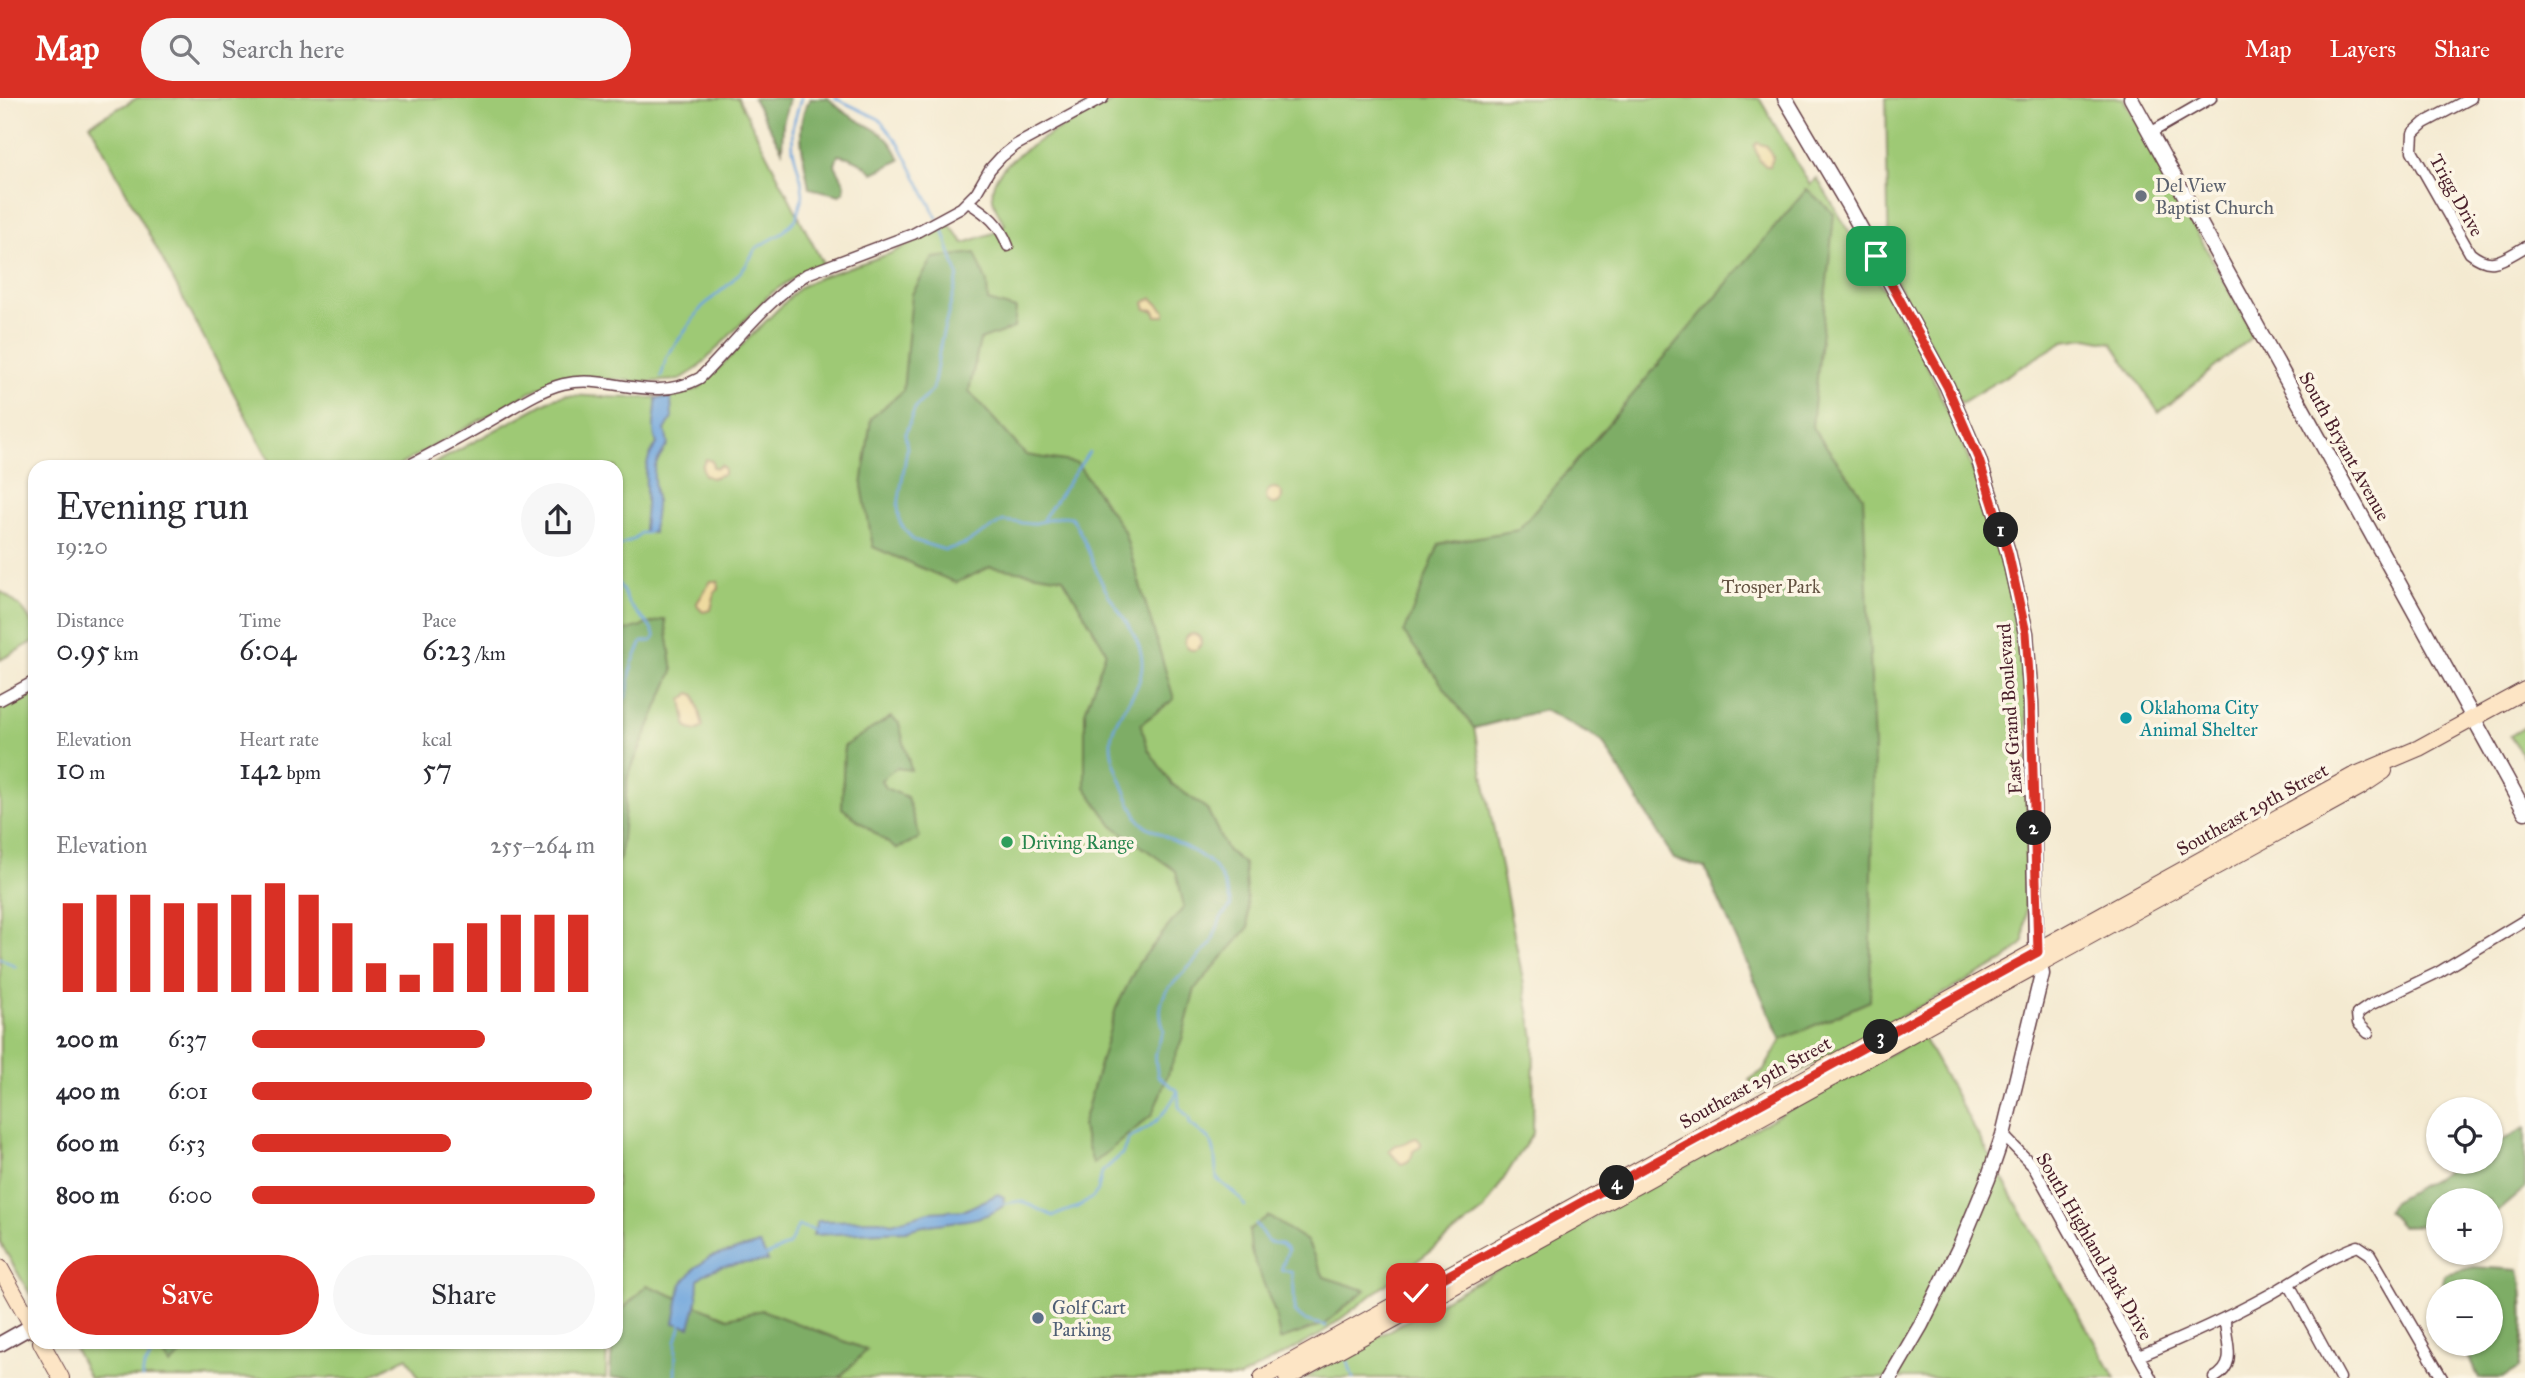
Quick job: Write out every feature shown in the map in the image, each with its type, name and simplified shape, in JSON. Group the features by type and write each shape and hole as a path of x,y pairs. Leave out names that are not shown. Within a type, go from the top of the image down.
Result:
{"main road":[{"name":"Southeast 29th Street","path":"1262,1378 1324,1351 2214,861 2360,787 2419,748 2525,690"},
{"path":"0,1268 28,1317"},
{"path":"45,1349 61,1378"},
{"name":"Southeast 29th Street","path":"1287,1378 1324,1351"}],"street":[{"path":"419,460 527,400 564,384 610,384 648,390 684,387 700,378 776,297 807,274 895,241 950,214 976,193 1000,156 1103,98"},
{"name":"East Grand Boulevard","path":"1785,98 1848,205 1947,386 1979,460 2008,552 2026,633 2031,702 2039,958 2042,974 2003,1135 1988,1180 1921,1325 1890,1378"},
{"name":"South Bryant Avenue","path":"2131,98 2525,812"},
{"path":"2150,133 2211,98"},
{"name":"Trigg Drive","path":"2470,98 2424,123 2413,133 2412,151 2469,253 2481,262 2492,263 2525,247"},
{"path":"968,202 991,217 1003,232 1008,246"},
{"path":"0,700 28,685"},
{"path":"2368,1033 2358,1023 2357,1014 2439,972 2525,920"},
{"name":"South Highland Park Drive","path":"2003,1135 2033,1166 2151,1378"},
{"path":"2139,1356 2225,1320 2322,1262 2358,1246 2370,1254 2442,1378"},
{"path":"2289,1284 2340,1378"},
{"path":"2214,1378 2227,1368 2231,1354 2225,1320"},
{"path":"0,1343 28,1331"}],"green space":[{"path":"137,98 738,98 824,266 798,275 770,294 698,368 679,380 647,382 577,377 557,380 409,460 269,460 90,124"},
{"path":"753,98 789,98 783,123 782,150"},
{"path":"811,98 828,98 843,111 878,131 890,142 900,160 873,173 857,161 838,155 835,165 845,184 844,192 840,195 809,188 801,129 805,107"},
{"path":"1120,98 1759,98 1810,185 1817,178 1921,352 1963,445 1991,519 2011,601 2027,706 2028,872 2024,942 2004,961 1759,1093 1749,1080 1764,1070 1781,1040 1705,868 1674,859 1602,741 1544,710 1474,728 1534,1037 1533,1133 1483,1211 1318,1336 1239,1378 618,1378 619,1349 623,1349 623,460 441,460 554,398 567,395 653,398 686,393 699,388 800,287 820,277 889,254 933,233 934,228 947,222 964,243 993,233 1005,224 992,194 994,183 1001,171 1030,146"},
{"path":"1886,98 2123,98 2254,335 2159,413 2112,343 2087,338 2064,341 1961,403 1889,267"},
{"name":"Trosper Park","path":"1807,189 1834,214 1812,427 1863,496 1874,747 1870,1001 1781,1040 1705,868 1674,859 1602,741 1544,710 1474,728 1404,633 1439,544 1518,530"},
{"path":"975,253 987,283 988,301 1016,309 1014,328 980,340 969,391 1026,455 1077,463 1124,531 1174,699 1141,724 1148,749 1172,784 1207,809 1227,850 1244,864 1249,927 1195,989 1182,1039 1152,1115 1093,1164 1082,1126 1116,1008 1138,964 1184,907 1176,871 1113,826 1085,787 1085,712 1106,651 1063,578 990,567 956,583 873,547 862,486 871,418 903,391 912,294 933,258"},
{"path":"0,591 28,616 28,645 0,660"},
{"path":"665,619 673,671 628,776 623,827 623,632"},
{"path":"26,692 28,1291 0,1242 0,706"},
{"path":"891,717 899,723 911,770 896,768 881,780 885,788 907,797 920,838 896,849 842,808 844,746"},
{"path":"2525,727 2525,759 2510,736"},
{"path":"1922,1036 2115,1378 1303,1378"},
{"path":"2525,1128 2525,1188 2503,1207 2503,1188 2426,1188 2426,1225 2401,1226 2387,1211 2393,1201 2441,1174 2503,1174 2503,1140"},
{"path":"1268,1216 1307,1241 1324,1277 1365,1290 1325,1324 1280,1340 1275,1313 1251,1251 1249,1230"},
{"path":"2474,1267 2519,1270 2523,1332 2519,1368 2502,1378 2479,1378 2468,1356 2503,1356 2503,1279 2444,1279 2445,1274"},
{"path":"647,1285 728,1318 762,1310 867,1350 839,1378 610,1378 612,1349 623,1349 623,1309"},
{"path":"74,1349 607,1349 606,1378 419,1378 407,1357 368,1378 89,1378"},
{"path":"160,1349 187,1349 170,1365"}],"sand":[{"path":"1757,143 1767,146 1773,158 1770,166 1760,161 1754,146"},
{"path":"1152,298 1165,311 1165,316 1156,316 1154,310 1146,309 1144,303"},
{"path":"706,459 712,461 713,467 721,465 724,474 711,478 704,475 702,466"},
{"path":"1274,488 1280,490 1280,502 1274,504 1268,502 1266,496 1268,490"},
{"path":"711,581 718,581 719,589 715,592 711,610 703,612 697,603"},
{"path":"1193,634 1199,636 1199,648 1193,650 1187,648 1185,642 1187,636"},
{"path":"690,693 695,695 703,727 696,731 687,728 682,700"},
{"path":"1417,1138 1421,1143 1420,1147 1413,1151 1406,1162 1401,1164 1389,1151 1396,1145"}],"water":[{"path":"656,398 671,398 672,418 665,430 668,444 654,471 656,504 653,533 644,531 647,465 657,444 654,427"},
{"path":"998,1194 1004,1197 1003,1206 982,1217 969,1220 906,1231 813,1235 817,1221 880,1220 892,1223 929,1212 965,1210"},
{"path":"760,1244 768,1261 731,1265 705,1273 698,1279 697,1301 690,1327 674,1323 681,1285 695,1268 710,1257"}],"waterway":[{"path":"661,377 667,356 702,307 745,267 756,248 781,234 796,219 803,195 793,150 792,129 801,98"},
{"path":"835,98 879,119 900,145 937,218"},
{"path":"941,224 958,276 941,341 933,389 915,408 905,434 907,449 898,506 900,523 913,540 945,550 965,544 1003,521 1032,524 1063,516 1071,517 1081,533 1103,585 1137,641 1142,661 1141,676 1115,724 1111,737 1117,770 1131,806 1142,823 1207,860 1221,877 1231,906 1221,918 1211,944 1166,991 1162,1001 1164,1030 1156,1052 1156,1068 1158,1076 1178,1091"},
{"path":"1043,519 1089,452"},
{"path":"623,544 640,533 647,533 649,529"},
{"path":"623,590 630,605 650,626 655,637 652,641 642,642 632,664 627,695 623,700"},
{"path":"0,958 16,967"},
{"path":"1178,1091 1179,1107 1189,1118 1190,1124 1207,1138 1213,1147 1217,1179 1240,1198 1245,1206"},
{"path":"1001,1204 1021,1201 1053,1216 1080,1206 1093,1197 1098,1190 1102,1172 1122,1154 1129,1138 1158,1119 1178,1091"},
{"path":"1256,1224 1268,1242 1281,1244 1288,1250 1281,1270 1291,1271 1294,1312 1304,1320 1326,1326"},
{"path":"764,1257 789,1245 798,1226 815,1230"},
{"path":"675,1378 676,1341 682,1322"},
{"path":"142,1378 144,1367 160,1349"},
{"path":"1348,1362 1353,1378"}],"place":[{"name":"Del View Baptist Church","path":"2141,196"},
{"name":"Oklahoma City Animal Shelter","path":"2126,718"},
{"name":"Driving Range","path":"1007,842"},
{"name":"Golf Cart Parking","path":"1038,1318"}],"route":[{"path":"1416,1293 2038,952 2035,909 2034,748 2026,633 2008,552 1979,460 1947,386 1876,256"}]}
